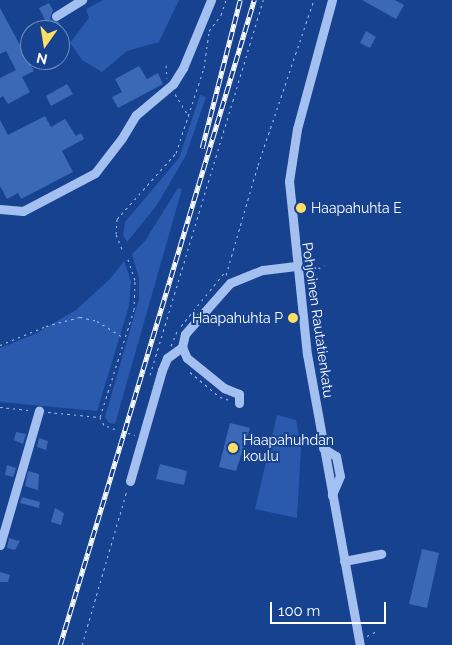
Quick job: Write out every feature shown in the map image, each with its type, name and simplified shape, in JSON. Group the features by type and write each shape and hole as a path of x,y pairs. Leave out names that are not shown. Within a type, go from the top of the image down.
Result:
{"street":[{"path":"56,16 65,4 82,0"},
{"name":"Pohjoinen Rautatienkatu","path":"332,0 293,145 289,181 296,266 323,448 359,642"},
{"path":"0,209 23,211 95,173 136,115 160,97 177,77 210,1"},
{"path":"239,403 239,394 224,388 187,358 182,347 185,334 230,283 263,270 296,266"},
{"path":"130,481 162,370 167,358 182,347"},
{"path":"0,545 39,411"},
{"path":"344,560 381,554"}],"path":[{"path":"122,249 116,234 117,219 176,153 204,68 209,30 221,15 226,0"},
{"path":"150,375 264,0"},
{"path":"230,283 225,272 314,0"},
{"path":"115,429 104,425 100,417 134,310 136,287 128,257"},
{"path":"298,281 324,265"},
{"path":"0,346 46,326 80,317 97,321 124,337"},
{"path":"0,407 100,417"},
{"path":"82,645 130,481"},
{"path":"359,642 377,631"}],"shaded area":[{"path":"103,0 179,0 159,42 127,51 102,72 82,60 70,43 89,18 86,9"},
{"path":"200,95 206,97 186,155 157,205 127,242 123,235 125,222 179,158"},
{"path":"178,188 182,189 115,424 109,423 105,417 139,299 139,278 132,254 145,241"},
{"path":"124,261 131,281 129,306 97,411 0,402 0,348 35,334 76,310 110,279"},
{"path":"277,415 296,420 301,448 297,518 255,509"}],"building":[{"path":"362,0 395,0 404,5 396,19"},
{"path":"49,3 53,10 50,19 53,20 45,20 39,8"},
{"path":"0,8 20,45 20,70 34,71 22,77 30,92 8,104 3,96 0,98 0,78 16,70 6,51 0,54"},
{"path":"366,31 376,37 370,48 360,43"},
{"path":"139,66 147,79 158,73 163,84 118,108 112,97 122,92 115,79"},
{"path":"67,84 73,94 51,106 46,96"},
{"path":"45,116 51,127 65,119 76,136 81,133 84,139 62,151 73,172 21,199 18,193 7,199 0,186 0,120 8,135"},
{"path":"230,423 250,428 236,471 219,467"},
{"path":"16,432 26,434 23,444 14,440"},
{"path":"39,438 48,441 46,450 37,447"},
{"path":"160,464 187,471 184,485 156,479"},
{"path":"7,465 16,468 13,477 5,475"},
{"path":"28,471 39,474 38,490 25,486"},
{"path":"22,497 40,502 39,508 20,503"},
{"path":"55,508 64,513 61,525 51,522"},
{"path":"9,538 20,541 15,550 7,548"},
{"path":"422,549 439,553 427,608 409,604"},
{"path":"0,572 10,575 8,582 0,582"}],"railway":[{"path":"202,148 240,0"},
{"path":"60,645 254,0"}],"place":[{"name":"Haapahuhta E","path":"301,208"},
{"name":"Haapahuhta P","path":"293,318"},
{"name":"Haapahuhdan koulu","path":"233,448"}]}
